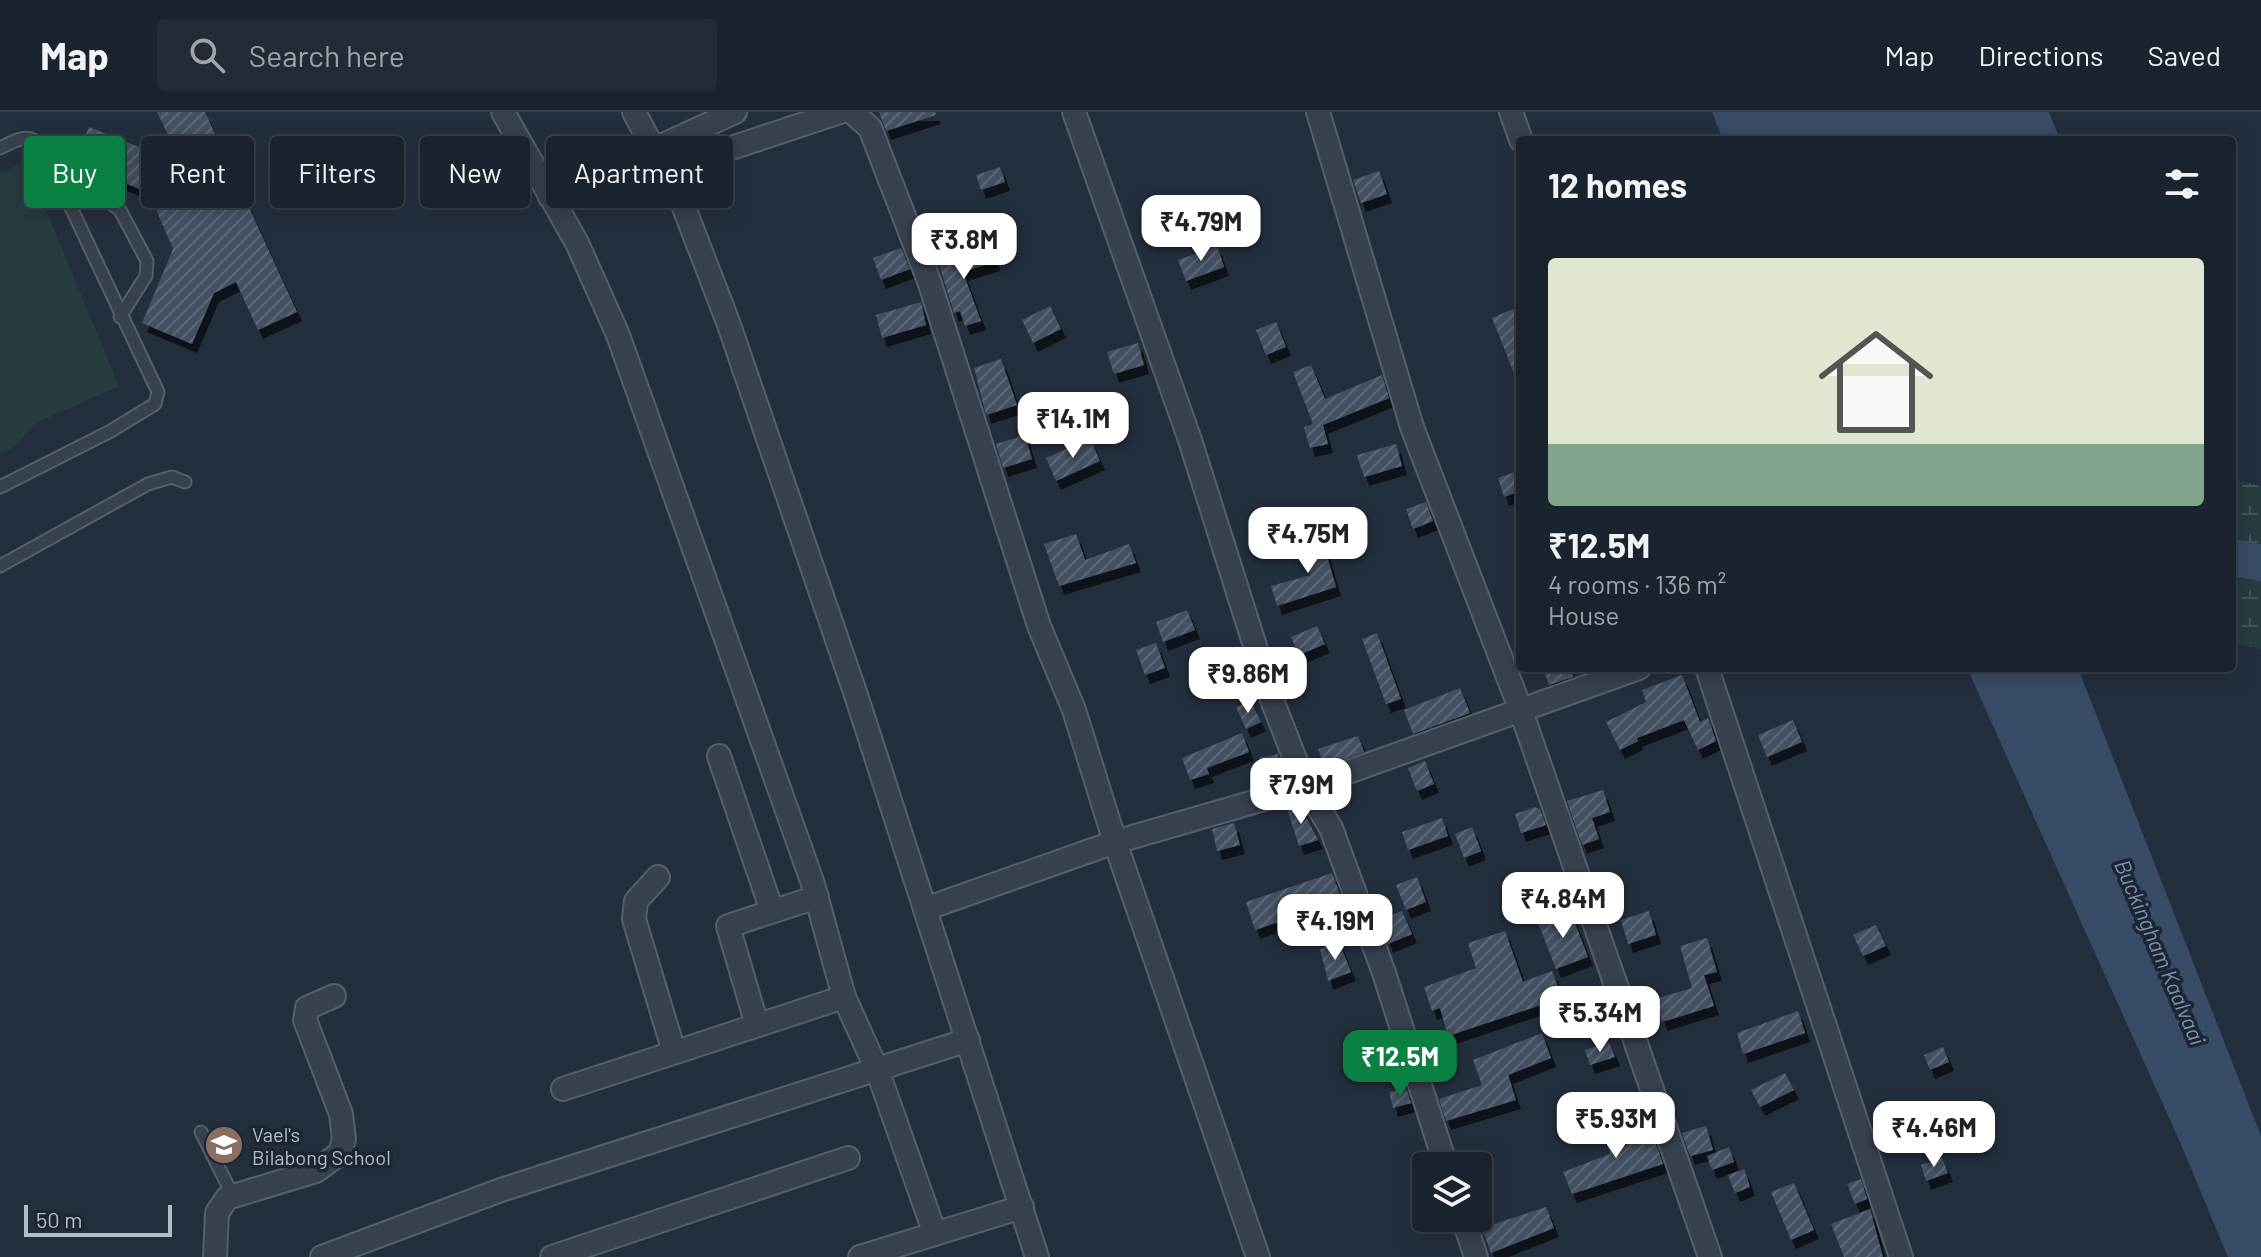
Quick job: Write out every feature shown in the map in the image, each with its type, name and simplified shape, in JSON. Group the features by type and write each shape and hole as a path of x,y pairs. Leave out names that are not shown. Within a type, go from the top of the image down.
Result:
{"street":[{"path":"503,112 546,190"},
{"path":"634,112 647,136"},
{"path":"684,136 735,112"},
{"path":"733,147 840,112"},
{"path":"852,112 870,128 929,281 1039,626 1074,710 1115,842 1258,1257"},
{"path":"1074,112 1190,440 1272,700 1306,787 1331,828 1384,973 1442,1152"},
{"path":"1318,112 1412,427 1520,708 1710,1257"},
{"path":"1511,112 1520,136"},
{"path":"556,208 577,243 618,335 817,897 844,997 878,1072 935,1234"},
{"path":"684,208 728,322 925,909 1037,1257"},
{"path":"925,909 1115,842 1306,787 1627,672"},
{"path":"1708,672 1901,1257"},
{"path":"719,756 772,911"},
{"path":"658,877 636,901 634,919 674,1052"},
{"path":"757,1025 727,932 732,923 817,897"},
{"path":"215,1257 217,1213 220,1204 232,1194 316,1171 340,1153 344,1139 341,1114 305,1020 307,1008 334,996"},
{"path":"563,1089 844,997"},
{"path":"322,1257 501,1190 878,1072 968,1040"},
{"path":"552,1257 848,1158"},
{"path":"860,1257 1022,1207"},
{"path":"1468,1232 1476,1257"}],"lane":[{"path":"0,148 24,139"},
{"path":"0,487 109,432 155,404 156,384 120,317 72,208"},
{"path":"117,208 147,261 146,276 120,317"},
{"path":"0,566 148,484 172,477 185,482"},
{"path":"201,1132 232,1194"}],"green space":[{"path":"24,163 24,208 45,208 119,386 36,423 13,448 0,454 0,173"},
{"path":"2236,480 2261,486 2261,649 2236,644"}],"water":[{"path":"1712,112 2049,112 2058,136 1721,136"},
{"name":"Buckingham Kaalvaai","path":"1969,672 2080,672 2261,1136 2261,1257 2228,1257 2180,1142"}],"building":[{"path":"157,112 205,112 216,136 169,136"},
{"path":"879,112 935,112 936,115 886,131"},
{"path":"89,127 112,136 85,136"},
{"path":"125,141 141,148 141,190 125,183"},
{"path":"1000,167 1005,182 981,190 976,175"},
{"path":"1379,171 1387,194 1361,203 1353,180"},
{"path":"155,208 249,208 297,312 258,330 236,282 214,293 192,344 142,323 173,249"},
{"path":"991,245 995,262 963,272 981,321 965,326 960,311 954,313 938,261"},
{"path":"1217,246 1224,267 1186,281 1178,260"},
{"path":"901,248 910,269 881,280 873,258"},
{"path":"921,302 926,325 882,338 876,315"},
{"path":"1050,306 1061,329 1033,343 1022,320"},
{"path":"1516,308 1516,378 1492,318"},
{"path":"1276,322 1286,347 1266,355 1256,330"},
{"path":"1138,343 1144,365 1114,374 1107,352"},
{"path":"1001,359 1017,405 986,415 974,368"},
{"path":"1311,365 1325,399 1382,375 1389,398 1323,425 1328,444 1310,448 1304,427 1313,424 1293,372"},
{"path":"1025,435 1032,459 1003,468 996,444"},
{"path":"1090,438 1100,461 1056,481 1046,458"},
{"path":"1396,444 1402,466 1364,477 1357,455"},
{"path":"1516,471 1516,492 1504,497 1498,478"},
{"path":"1426,502 1433,521 1413,529 1406,509"},
{"path":"1076,534 1085,560 1129,544 1136,563 1059,586 1044,544"},
{"path":"1321,535 1336,587 1277,606 1271,586 1311,575 1301,541"},
{"path":"1187,610 1195,630 1163,642 1156,622"},
{"path":"1317,626 1325,644 1299,655 1291,637"},
{"path":"1377,633 1401,699 1386,704 1362,639"},
{"path":"1156,643 1165,668 1145,675 1136,650"},
{"path":"1544,672 1571,672 1573,677 1549,685"},
{"path":"1682,675 1700,722 1708,718 1716,741 1698,750 1684,720 1637,738 1638,741 1620,750 1606,722 1646,702 1642,690"},
{"path":"1460,688 1470,713 1413,734 1404,710"},
{"path":"1250,700 1261,722 1246,729 1236,707"},
{"path":"1793,720 1802,742 1767,757 1758,735"},
{"path":"1242,733 1249,752 1207,768 1209,774 1190,780 1182,758"},
{"path":"1358,736 1364,752 1324,766 1318,749"},
{"path":"1278,754 1283,779 1265,783 1259,758"},
{"path":"1425,761 1434,784 1417,791 1408,768"},
{"path":"1603,790 1610,812 1592,818 1599,839 1582,845 1567,801"},
{"path":"1300,805 1318,840 1299,846 1287,809"},
{"path":"1535,807 1540,809 1546,825 1521,833 1515,814"},
{"path":"1442,818 1448,836 1408,850 1402,832"},
{"path":"1234,823 1240,845 1217,851 1212,829"},
{"path":"1472,827 1481,851 1464,858 1455,834"},
{"path":"1332,873 1342,900 1255,930 1246,902"},
{"path":"1417,877 1426,902 1406,910 1396,885"},
{"path":"1570,910 1588,957 1556,969 1538,923"},
{"path":"1402,911 1412,934 1388,944 1380,920"},
{"path":"1649,911 1656,935 1628,944 1621,920"},
{"path":"1876,925 1886,946 1863,956 1853,935"},
{"path":"1505,931 1523,982 1552,971 1562,998 1448,1036 1440,1008 1432,1011 1424,987 1476,968 1468,943"},
{"path":"1707,938 1717,972 1704,975 1714,1006 1662,1022 1655,999 1692,988 1680,946"},
{"path":"1339,942 1351,972 1328,981 1320,949"},
{"path":"1604,1010 1609,1025 1591,1032 1585,1016"},
{"path":"1798,1011 1805,1033 1743,1054 1737,1033"},
{"path":"1542,1033 1551,1058 1508,1075 1516,1100 1446,1121 1439,1099 1482,1085 1473,1060"},
{"path":"1609,1042 1615,1057 1590,1065 1585,1050"},
{"path":"1943,1047 1949,1062 1930,1070 1924,1055"},
{"path":"1785,1073 1794,1090 1760,1107 1751,1090"},
{"path":"1406,1088 1411,1103 1393,1108 1389,1092"},
{"path":"1636,1122 1644,1144 1655,1141 1663,1164 1572,1194 1563,1172 1610,1154 1603,1134"},
{"path":"1706,1126 1713,1150 1690,1156 1682,1133"},
{"path":"1729,1147 1734,1162 1712,1170 1707,1156"},
{"path":"1942,1158 1948,1173 1926,1181 1921,1165"},
{"path":"1744,1169 1750,1187 1735,1193 1728,1175"},
{"path":"1861,1179 1867,1199 1855,1204 1847,1184"},
{"path":"1794,1183 1814,1230 1791,1240 1771,1192"},
{"path":"1546,1207 1554,1228 1491,1253 1483,1232 1492,1232 1492,1225"},
{"path":"1870,1209 1883,1257 1844,1257 1831,1224"}],"waterway":[{"path":"2236,558 2261,563"}],"place":[{"name":"Vael's Bilabong School","path":"224,1145"}]}
